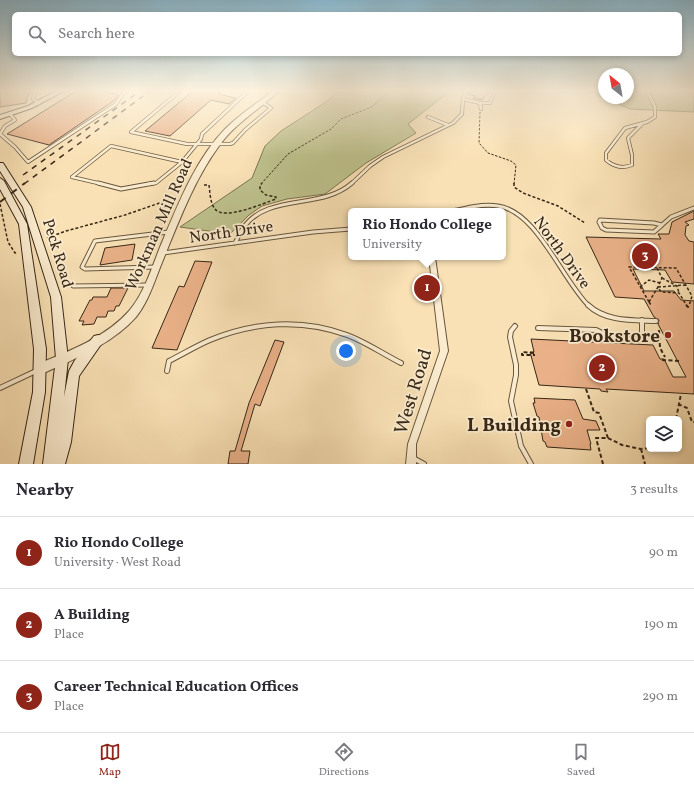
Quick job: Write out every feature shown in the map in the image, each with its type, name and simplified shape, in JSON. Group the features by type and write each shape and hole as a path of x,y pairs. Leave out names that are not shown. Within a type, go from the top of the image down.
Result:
{"main road":[{"path":"0,117 14,113"},
{"name":"Peck Road","path":"0,164 27,207 36,229 56,297 62,360"},
{"name":"Peck Road","path":"0,181 23,224 42,368"},
{"path":"58,464 64,442 73,375 79,364 98,340"},
{"path":"50,464 62,360"},
{"path":"26,464 35,419 42,368"}],"street":[{"name":"Workman Mill Road","path":"42,368 62,360 98,340 120,326 132,315 142,301 161,253 193,183 206,159 216,145 241,118 248,113"},
{"name":"West Road","path":"411,460 412,444 444,351 432,260"}],"lane":[{"path":"10,114 15,120 5,126 0,134 15,147 28,162 103,113"},
{"path":"154,113 131,132 197,145 233,143 244,130 265,113"},
{"path":"182,162 110,146 72,177 121,189 156,182 182,162 197,145 202,134 225,113"},
{"path":"235,243 239,231 246,222 271,207 313,201 335,194 345,189 374,163 448,125 462,113"},
{"path":"642,124 641,127 631,133 628,138 633,161 632,165 620,168 606,160 606,153 626,128 635,124 642,124 653,119 656,113"},
{"path":"428,117 448,125"},
{"name":"North Drive","path":"470,208 491,205 501,206 512,210 527,221 586,304 600,314 614,318 656,321"},
{"path":"662,225 654,223 600,220 599,222 602,228 606,230 654,232 662,225 671,217 694,208"},
{"name":"North Drive","path":"161,253 309,233 348,229"},
{"path":"155,267 85,269 82,267 95,241 171,232"},
{"path":"73,286 149,285"},
{"path":"538,328 596,330 610,337 634,340 642,336 642,320"},
{"path":"167,371 169,360 210,340 247,328 285,324 322,328 348,336 401,363"},
{"path":"515,326 511,331 510,337 516,365 516,375 511,401 521,446 532,464"},
{"path":"0,388 42,368"},
{"path":"411,460 424,464"}],"path":[{"path":"204,185 209,185 214,209 222,214 242,211 265,202 275,200 277,198 276,197 266,195 261,192 260,186 286,156 331,129 341,119 357,113"},
{"path":"480,113 479,143 488,153 511,161 516,165 514,187 526,194 539,197 572,213 585,223"},
{"path":"47,238 72,228 117,218 171,199"},
{"path":"0,204 8,242 15,253 18,252"},
{"path":"651,305 629,267 676,268 693,296 688,307 680,293 678,286 662,278 657,268"},
{"path":"648,302 662,278"},
{"path":"640,287 649,280 660,283"},
{"path":"658,287 686,285"},
{"path":"658,287 661,292 680,293"},
{"path":"659,330 660,348 665,357"},
{"path":"522,352 535,354 522,355 522,352"},
{"path":"662,360 681,361"},
{"path":"586,389 594,412 599,413 608,438"},
{"path":"676,416 681,394"},
{"path":"678,404 686,408 692,422 694,422"},
{"path":"604,464 596,438 608,438 622,445 641,449 646,448"},
{"path":"641,449 645,464"}],"green space":[{"path":"309,113 422,113 408,124 416,133 366,163 325,194 287,199 262,206 249,215 230,234 180,227 252,178 265,146 281,131"}],"building":[{"path":"41,113 96,113 49,145 7,134"},
{"path":"167,113 197,113 170,136 145,131"},
{"path":"694,211 694,219 685,222 689,225 686,226 685,235 689,241 694,242 694,284 672,282 665,270 633,269 644,291 674,291 681,300 694,301 694,394 606,389 608,392 601,391 600,389 539,385 530,352 534,352 531,339 653,345 660,359 664,359 673,377 686,377 658,324 659,320 654,317 644,299 615,297 586,237 661,239 658,234 669,234 672,222"},
{"path":"135,244 132,260 100,265 105,248"},
{"path":"195,261 212,262 177,350 152,348 179,286 184,287"},
{"path":"111,288 128,288 119,306 116,306 114,311 108,311 106,317 97,317 94,324 82,325 84,321 79,321 90,300 92,300 93,297 107,297"},
{"path":"275,340 284,342 260,406 255,404 241,451 250,451 248,464 228,464 230,451 235,451 249,403"},
{"name":"L Building","path":"534,398 575,400 583,419 596,421 600,430 587,430 591,450 547,447 543,441 539,417 537,416 533,403 535,403"}],"railway":[{"path":"23,175 110,113"},
{"path":"24,184 121,113"},
{"path":"0,202 25,183"}],"place":[{"name":"Career Technical Education Offices","path":"645,256"},
{"name":"Rio Hondo College","path":"427,288"},
{"name":"Bookstore","path":"668,335"},
{"name":"A Building","path":"602,368"},
{"name":"L Building","path":"569,424"}]}
